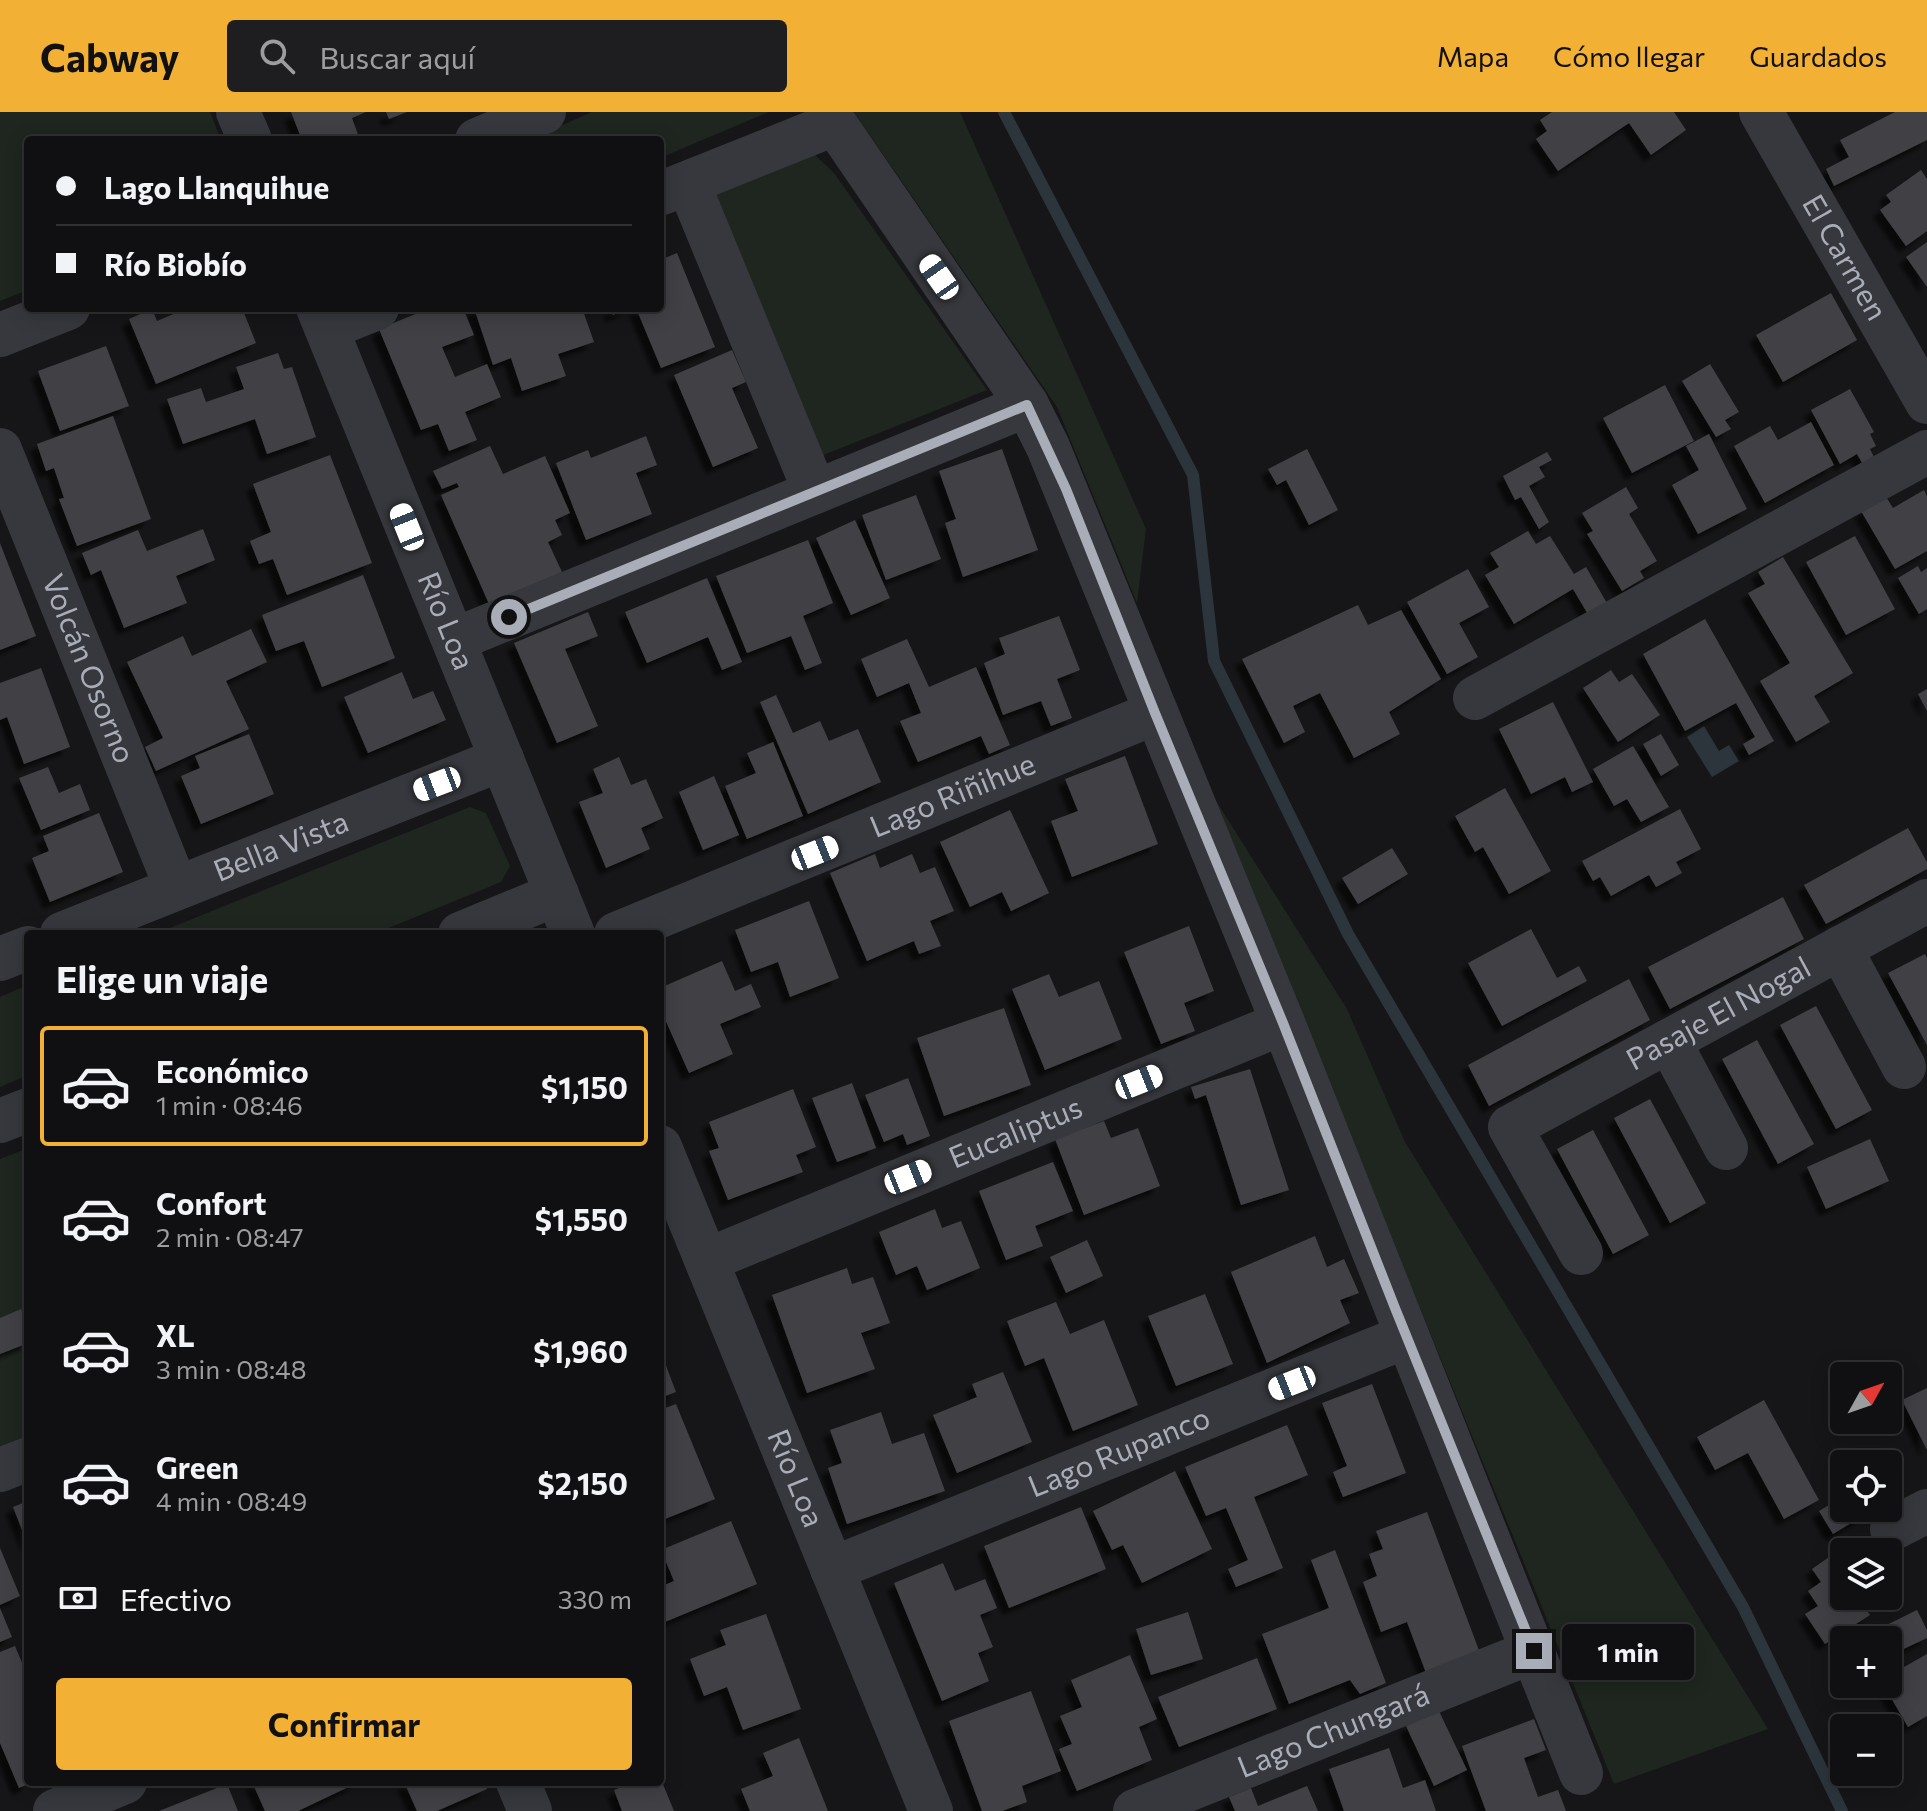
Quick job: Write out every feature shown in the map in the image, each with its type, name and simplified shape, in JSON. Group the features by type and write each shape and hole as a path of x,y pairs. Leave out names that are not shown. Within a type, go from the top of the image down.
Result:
{"street":[{"path":"238,112 248,136"},
{"name":"El Carmen","path":"1761,112 1927,402"},
{"path":"815,492 674,188 830,118 1027,405 1066,489 1283,1023 1581,1773"},
{"path":"0,335 58,312"},
{"path":"322,318 355,312"},
{"name":"Río Loa","path":"322,318 571,930"},
{"path":"454,640 1027,405"},
{"name":"Volcán Osorno","path":"0,450 176,887"},
{"path":"1475,698 1927,452"},
{"name":"Lago Riñihue","path":"626,930 1155,713"},
{"name":"Bella Vista","path":"72,930 502,759"},
{"path":"470,930 557,894"},
{"name":"Pasaje El Nogal","path":"1581,1253 1510,1127 1927,901"},
{"path":"1840,948 1904,1067"},
{"path":"0,959 24,950"},
{"name":"Eucaliptus","path":"707,1260 1283,1023"},
{"path":"1669,1041 1726,1148"},
{"path":"0,1121 24,1112"},
{"name":"Río Loa","path":"664,1157 931,1811"},
{"name":"Lago Rupanco","path":"832,1569 1407,1336"},
{"path":"0,1470 24,1461"},
{"name":"Lago Chungará","path":"1135,1811 1534,1651"},
{"path":"55,1811 115,1786"},
{"path":"520,1786 530,1811"}],"shaded area":[{"path":"0,112 210,112 219,136 24,136 24,292 0,301"},
{"path":"592,112 769,112 664,156 664,136 537,136"},
{"path":"854,112 960,112 1146,529 1137,603 1057,407"},
{"path":"812,152 834,173 987,390 816,458 701,185"},
{"path":"1704,726 1719,751 1729,745 1739,761 1712,777 1687,737"},
{"path":"1208,788 1347,1009 1405,1142 1768,1729 1614,1784"},
{"path":"470,807 486,813 510,866 501,882 384,930 165,930"},
{"path":"24,987 24,1077 0,1087 0,997"},
{"path":"24,1150 24,1437 0,1446 0,1159"}],"building":[{"path":"291,112 366,112 352,118 359,136 300,136"},
{"path":"386,112 407,112 389,119"},
{"path":"1552,112 1674,112 1686,130 1651,155 1629,123 1558,171 1536,139 1547,131 1540,120"},
{"path":"1895,112 1927,112 1927,140 1834,186 1826,169 1849,157 1840,140"},
{"path":"1921,170 1927,179 1927,231 1906,246 1880,210 1891,202 1886,195"},
{"path":"1927,242 1927,287 1906,257"},
{"path":"677,253 715,347 661,368 638,312 664,312 664,258"},
{"path":"1831,293 1857,340 1783,382 1756,335"},
{"path":"153,312 157,321 178,312 244,312 256,343 156,384 129,319"},
{"path":"420,312 465,312 474,335 442,347 455,377 487,364 501,397 465,412 477,440 449,451 438,424 421,430 379,329"},
{"path":"475,312 583,312 594,342 558,354 566,376 522,391 511,358 493,365"},
{"path":"106,346 129,406 60,431 38,371"},
{"path":"732,350 746,382 732,388 758,448 713,467 674,375"},
{"path":"278,353 284,369 292,367 316,437 267,454 255,419 183,444 167,399 201,388 206,402 244,389 236,367"},
{"path":"1710,364 1739,412 1725,420 1731,429 1716,437 1682,381"},
{"path":"1665,385 1694,441 1632,473 1603,418"},
{"path":"1850,389 1874,432 1870,434 1876,446 1870,449 1876,461 1865,468 1857,454 1840,464 1811,410"},
{"path":"113,416 151,519 77,546 59,499 64,498 54,468 46,471 37,444"},
{"path":"1811,422 1834,465 1765,503 1734,446 1770,426 1778,440"},
{"path":"1709,434 1747,509 1698,534 1672,485 1699,470 1686,446"},
{"path":"646,436 657,465 636,473 652,514 586,540 556,463 588,450 591,458"},
{"path":"490,446 503,474 545,456 570,513 555,520 562,535 548,542 562,572 489,604 441,495 459,487 457,483 442,489 433,471"},
{"path":"1002,449 1038,550 963,577 945,523 956,519 939,471"},
{"path":"1307,449 1338,510 1309,525 1286,480 1277,485 1268,469"},
{"path":"1547,452 1552,460 1539,467 1545,477 1529,486 1549,522 1539,529 1521,497 1515,500 1503,476"},
{"path":"330,455 372,563 287,595 273,559 259,564 250,541 271,532 253,484"},
{"path":"1626,487 1638,508 1629,514 1657,561 1640,571 1644,578 1622,591 1587,534 1593,531 1582,513"},
{"path":"1924,490 1927,496 1927,551 1895,569 1861,511 1886,497 1893,508"},
{"path":"916,495 941,559 886,580 862,515"},
{"path":"855,520 890,598 851,615 816,538"},
{"path":"203,529 215,560 176,576 187,603 124,628 101,570 91,575 82,553 138,530 147,551"},
{"path":"1528,531 1536,544 1550,536 1574,574 1586,567 1608,605 1589,616 1573,589 1514,624 1485,575 1499,567 1490,553"},
{"path":"1855,536 1895,609 1846,635 1806,562"},
{"path":"808,540 833,603 803,616 822,663 805,670 791,636 747,653 716,576"},
{"path":"0,543 36,636 0,650"},
{"path":"1783,557 1853,673 1814,696 1830,722 1796,742 1760,681 1790,663 1748,593 1765,584 1758,572"},
{"path":"1918,566 1921,572 1927,568 1927,609 1919,614 1898,578"},
{"path":"1468,569 1489,607 1459,623 1478,657 1447,674 1407,602"},
{"path":"363,575 395,658 322,687 304,641 276,651 262,615"},
{"path":"707,578 742,662 722,670 708,637 647,663 625,612"},
{"path":"1358,605 1368,625 1401,610 1441,679 1389,712 1400,734 1354,758 1320,693 1293,706 1305,732 1284,743 1242,659"},
{"path":"588,612 598,636 565,649 598,726 557,743 514,643"},
{"path":"1059,616 1080,670 1057,679 1072,718 1051,726 1041,701 1003,715 984,663 1005,654 999,638"},
{"path":"1705,619 1774,741 1749,755 1743,744 1755,737 1736,703 1685,731 1643,654"},
{"path":"251,629 267,662 226,681 249,729 156,771 145,747 163,738 127,662 183,636 192,656"},
{"path":"907,639 929,687 976,667 1010,745 989,754 981,736 918,762 900,721 921,713 909,683 877,697 861,659"},
{"path":"41,668 70,747 24,764 7,717 0,720 0,683"},
{"path":"1611,670 1619,682 1632,674 1660,715 1618,742 1583,688"},
{"path":"402,672 413,699 433,691 446,720 368,753 344,697"},
{"path":"1927,689 1927,711 1918,694"},
{"path":"776,695 793,733 820,721 829,741 858,729 881,782 808,814 760,702"},
{"path":"1553,702 1593,782 1572,792 1565,777 1531,794 1499,729"},
{"path":"249,734 274,794 201,824 181,776 200,768 195,756"},
{"path":"1661,734 1679,765 1661,776 1643,744"},
{"path":"773,742 803,816 747,839 725,786 756,773 747,753"},
{"path":"1633,746 1669,807 1641,822 1627,799 1614,806 1593,769"},
{"path":"1125,756 1158,844 1072,877 1051,821 1078,811 1065,779"},
{"path":"619,757 631,785 646,779 663,818 641,828 650,849 606,868 579,802 603,793 593,769"},
{"path":"48,767 59,793 80,784 90,810 41,830 19,778"},
{"path":"714,776 739,835 703,850 679,792"},
{"path":"1505,788 1551,871 1509,894 1483,847 1475,852 1455,816"},
{"path":"1680,809 1701,849 1676,862 1682,873 1656,887 1649,875 1611,896 1600,877 1593,881 1582,861"},
{"path":"1010,810 1049,893 1011,911 1002,892 970,907 940,842"},
{"path":"99,813 123,872 50,902 32,858 49,851 43,836"},
{"path":"1908,828 1927,862 1927,869 1826,924 1804,885"},
{"path":"1392,848 1408,874 1358,904 1342,878"},
{"path":"875,854 880,868 912,854 920,873 935,867 954,911 930,921 941,946 919,954 914,941 867,961 830,873"},
{"path":"1783,897 1804,939 1670,1009 1648,967"},
{"path":"809,901 839,978 790,997 778,962 751,972 735,930"},
{"path":"1189,926 1214,991 1184,1003 1195,1031 1161,1044 1124,952"},
{"path":"1531,929 1557,978 1579,966 1587,981 1502,1026 1468,963"},
{"path":"1925,954 1927,958 1927,1045 1888,973"},
{"path":"722,961 735,991 751,984 761,1007 720,1024 733,1054 689,1073 664,1017 664,986"},
{"path":"1049,974 1059,997 1099,981 1122,1039 1045,1070 1012,989"},
{"path":"1629,979 1650,1020 1489,1106 1468,1065"},
{"path":"1816,1006 1872,1110 1836,1129 1780,1025"},
{"path":"1004,1008 1031,1085 944,1116 917,1038"},
{"path":"1757,1040 1814,1144 1778,1164 1722,1059"},
{"path":"1250,1069 1289,1190 1241,1205 1206,1095 1195,1099 1191,1087"},
{"path":"908,1078 930,1136 907,1145 903,1134 884,1142 865,1095"},
{"path":"852,1083 876,1148 837,1162 812,1098"},
{"path":"793,1089 816,1147 796,1155 803,1172 728,1200 709,1151 719,1148 709,1122"},
{"path":"1650,1099 1706,1203 1670,1223 1614,1118"},
{"path":"1104,1121 1111,1138 1138,1128 1160,1186 1084,1215 1055,1139"},
{"path":"1593,1130 1649,1235 1613,1254 1557,1149"},
{"path":"1870,1139 1889,1181 1826,1209 1807,1167"},
{"path":"1053,1162 1073,1211 1035,1226 1043,1246 1006,1260 979,1191"},
{"path":"935,1209 942,1228 961,1221 980,1268 927,1290 917,1266 896,1275 879,1232"},
{"path":"1315,1236 1327,1267 1344,1259 1359,1293 1340,1300 1350,1323 1267,1363 1231,1272"},
{"path":"1087,1240 1103,1276 1066,1293 1050,1257"},
{"path":"847,1268 852,1284 873,1277 890,1323 861,1333 875,1369 807,1393 772,1295"},
{"path":"1205,1294 1233,1364 1176,1386 1148,1316"},
{"path":"1056,1302 1070,1334 1104,1320 1138,1405 1073,1431 1044,1358 1025,1366 1007,1321"},
{"path":"21,1309 24,1316 24,1345 0,1354 0,1318"},
{"path":"664,1360 676,1392 664,1396"},
{"path":"1003,1372 1032,1442 957,1473 933,1415 977,1397 972,1384"},
{"path":"1372,1384 1406,1473 1343,1497 1333,1472 1347,1466 1322,1403"},
{"path":"1927,1388 1927,1450 1902,1400"},
{"path":"1764,1400 1819,1500 1784,1519 1748,1453 1715,1470 1697,1437"},
{"path":"676,1404 715,1499 664,1519 664,1408"},
{"path":"881,1412 892,1444 924,1433 945,1491 847,1524 828,1468 842,1463 830,1430"},
{"path":"1287,1425 1308,1475 1254,1497 1283,1568 1236,1587 1228,1569 1248,1560 1226,1508 1206,1516 1185,1467"},
{"path":"1175,1471 1212,1549 1142,1583 1123,1545 1112,1550 1093,1511"},
{"path":"24,1503 24,1535 13,1507"},
{"path":"1830,1504 1830,1522 1853,1522 1833,1534 1819,1511"},
{"path":"1081,1507 1106,1569 1009,1608 984,1546"},
{"path":"1427,1512 1480,1653 1426,1673 1407,1622 1381,1632 1363,1582 1377,1576 1369,1554 1383,1549 1376,1531"},
{"path":"731,1521 757,1584 664,1622 664,1585 674,1581 664,1557 664,1549"},
{"path":"0,1548 20,1596 0,1605"},
{"path":"1335,1550 1386,1683 1360,1694 1350,1680 1289,1704 1262,1634 1329,1608 1311,1560"},
{"path":"1830,1556 1830,1610 1867,1610 1870,1615 1853,1626 1830,1626 1830,1641 1825,1644 1805,1614 1818,1606 1808,1591 1821,1582 1812,1569"},
{"path":"943,1563 955,1591 985,1579 997,1608 980,1615 993,1647 978,1653 989,1681 942,1701 894,1583"},
{"path":"0,1608 12,1637 0,1642"},
{"path":"1917,1610 1927,1630 1927,1638 1902,1650 1902,1626 1884,1626"},
{"path":"1188,1612 1203,1659 1151,1675 1136,1629"},
{"path":"766,1614 801,1709 743,1730 727,1687 704,1696 690,1659 726,1645 720,1630"},
{"path":"15,1646 24,1667 24,1786 19,1788 0,1743 0,1652"},
{"path":"1927,1654 1927,1716 1908,1727 1891,1698 1902,1698 1902,1668"},
{"path":"1130,1655 1157,1719 1139,1727 1152,1760 1077,1791 1059,1749 1072,1744 1060,1716 1082,1707 1071,1680"},
{"path":"1257,1658 1277,1709 1179,1747 1158,1697"},
{"path":"1031,1691 1061,1771 1022,1786 1027,1802 1002,1811 982,1811 949,1721"},
{"path":"1439,1711 1467,1770 1434,1786 1406,1726"},
{"path":"1534,1719 1546,1750 1524,1758 1538,1797 1558,1790 1566,1811 1486,1811 1462,1746"},
{"path":"799,1738 828,1811 750,1811 741,1789 773,1776 763,1753"},
{"path":"1389,1748 1403,1788 1425,1780 1436,1811 1344,1811 1329,1769"},
{"path":"228,1786 238,1811 159,1811"},
{"path":"254,1786 351,1786 298,1811 265,1811"},
{"path":"406,1786 486,1786 487,1789 437,1811 417,1811"},
{"path":"624,1786 664,1786 674,1811 622,1811 614,1790"},
{"path":"1307,1786 1318,1811 1235,1811 1229,1797 1251,1788 1258,1806"}],"waterway":[{"path":"1004,112 1193,475 1214,661 1348,934 1743,1607 1842,1811"}],"route":[{"path":"509,617 1027,405 1066,489 1534,1651"}]}
